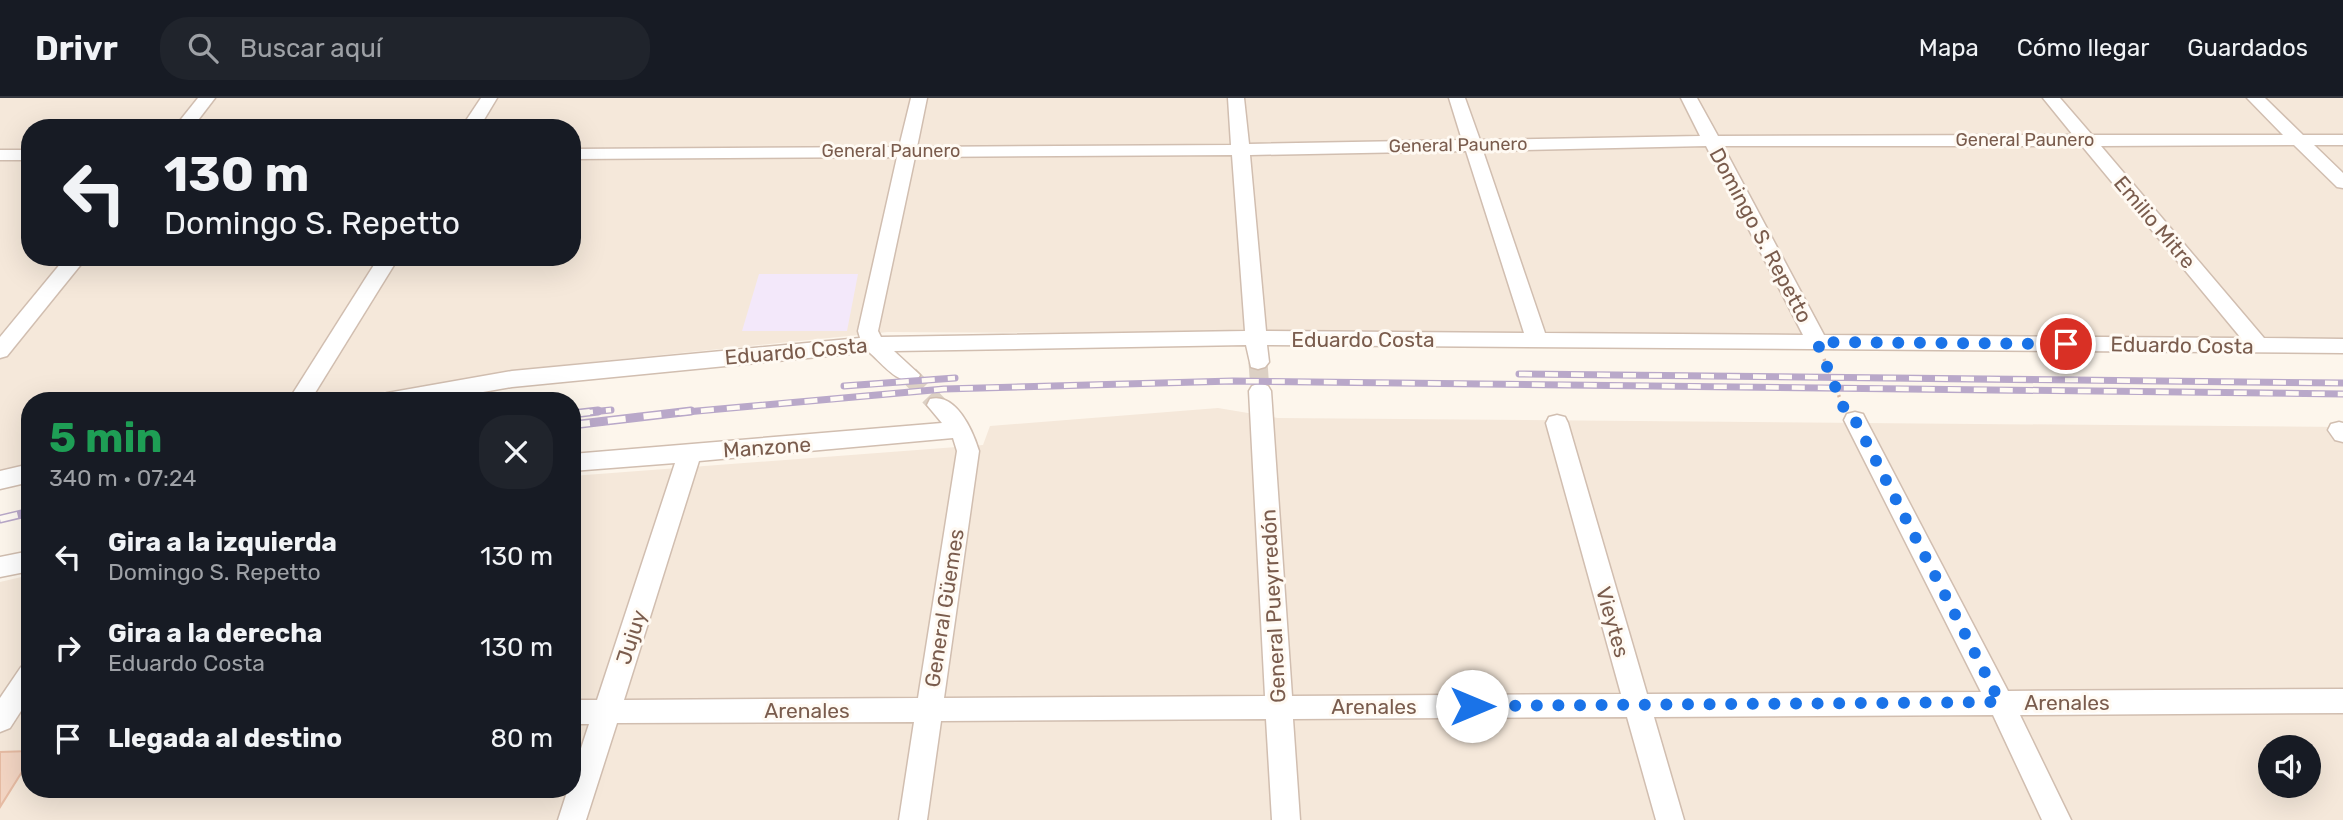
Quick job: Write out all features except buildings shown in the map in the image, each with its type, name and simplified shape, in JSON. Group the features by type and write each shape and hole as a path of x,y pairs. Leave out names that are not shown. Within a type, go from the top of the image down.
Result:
{"street":[{"path":"190,119 208,98"},
{"path":"476,119 489,98"},
{"path":"909,375 873,344 868,331 919,98"},
{"path":"1236,98 1258,362"},
{"path":"1457,98 1537,340"},
{"name":"Domingo S. Repetto","path":"1689,98 1817,342"},
{"name":"Emilio Mitre","path":"2051,98 2259,346"},
{"path":"2255,98 2343,183"},
{"name":"General Paunero","path":"581,155 1240,150 1711,141 2343,140"},
{"path":"0,155 21,155"},
{"path":"0,351 70,266"},
{"path":"305,392 383,266"},
{"name":"Eduardo Costa","path":"438,392 512,379 873,344 1256,338 2343,346"},
{"name":"General Pueyrredón","path":"1260,391 1286,820"},
{"path":"938,405 961,429"},
{"path":"1855,420 2000,702 2057,820"},
{"name":"Vieytes","path":"1558,423 1670,820"},
{"name":"Manzone","path":"581,462 883,438 961,429"},
{"name":"General Güemes","path":"913,820 968,451 961,429"},
{"name":"Jujuy","path":"581,792 691,453"},
{"path":"0,480 21,475"},
{"path":"0,567 21,563"},
{"path":"13,713 21,695"},
{"name":"Arenales","path":"581,712 2343,701"},
{"name":"Jujuy","path":"572,820 579,798"}],"path":[{"name":"Domingo S. Repetto","path":"1817,342 1847,416 1855,420"}],"shaded area":[{"path":"0,98 2343,98 2343,339 888,332 534,368 383,392 21,392 21,468 0,473"},
{"path":"759,274 858,274 847,331 742,331"},
{"path":"1218,408 1278,418 2343,427 2343,820 0,820 0,582 21,577 21,798 581,798 581,475 983,445 990,426"}],"tunnel":[{"path":"1258,362 1260,391"},
{"path":"909,375 938,405"}],"railway":[{"path":"1519,374 2343,383"},
{"path":"844,386 955,378"},
{"path":"675,413 944,389 1233,381 2343,394"},
{"path":"584,413 611,410"},
{"path":"584,413 598,411"},
{"path":"581,424 691,411"},
{"path":"0,519 21,514"}],"route":[{"path":"1472,706 2000,702 1855,420 1847,416 1817,342 2066,344"}]}
